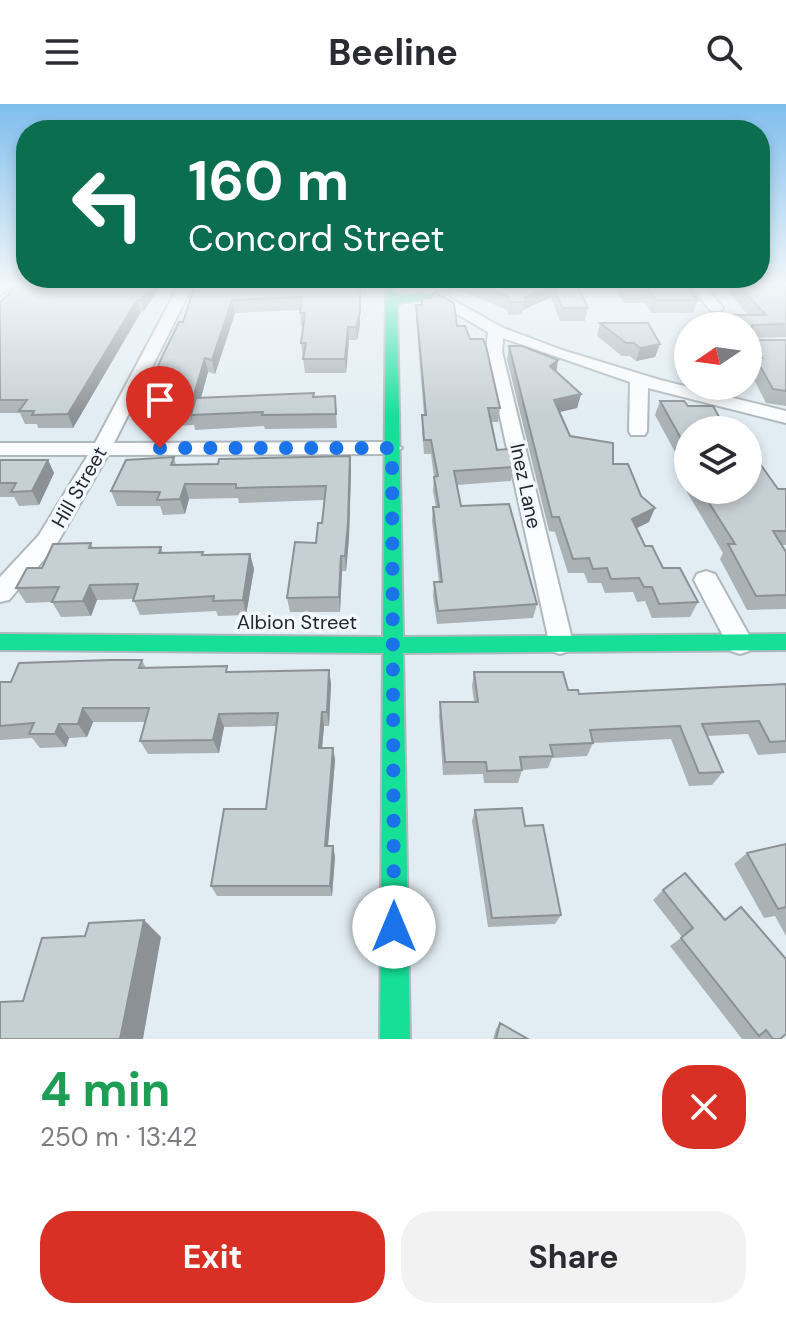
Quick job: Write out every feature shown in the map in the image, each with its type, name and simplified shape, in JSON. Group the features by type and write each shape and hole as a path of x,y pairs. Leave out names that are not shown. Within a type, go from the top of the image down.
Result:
{"main road":[{"path":"391,329 395,1039"},
{"name":"Albion Street","path":"0,642 786,642"}],"street":[{"name":"Hill Street","path":"0,593 47,541 102,448 164,329"},
{"path":"496,330 639,380 786,417"},
{"name":"Inez Lane","path":"496,330 492,345 560,643"},
{"path":"638,431 639,380"},
{"path":"0,449 392,448"},
{"path":"706,580 740,643"}],"building":[{"path":"0,329 120,329 68,414 32,415 34,411 19,411 27,400 0,400"},
{"path":"176,329 222,329 212,360 205,358 189,411 145,413 155,385 150,385"},
{"path":"303,329 348,329 345,359 303,359 306,343 301,343"},
{"path":"418,329 466,329 470,339 483,339 486,346 500,408 488,408 497,450 509,449 513,467 454,471 461,506 509,504 537,604 438,611 434,582 442,582 433,507 439,507 434,477 438,476 431,440 424,440 422,415 426,415"},
{"path":"607,329 651,329 660,344 640,348 634,343 626,343"},
{"path":"762,340 786,340 786,391 773,389 762,369"},
{"path":"509,346 522,346 558,360 550,366 581,394 554,400 570,436 613,443 613,464 628,464 641,496 655,508 632,519 645,546 652,546 663,568 680,568 698,602 659,604 652,587 644,587 639,578 611,579 607,568 593,569 589,558 573,559 559,517 552,517"},
{"path":"314,393 313,397 335,396 336,414 262,415 263,412 191,415 196,398"},
{"path":"660,401 713,406 719,416 674,416 674,426"},
{"path":"350,456 348,523 345,556 341,556 339,597 287,598 295,542 316,543 318,523 322,523 326,486 236,488 236,484 185,484 180,499 157,500 160,492 111,491 126,460 174,457 171,465 218,464 219,459"},
{"path":"0,460 48,460 32,491 11,492 16,483 0,483"},
{"path":"762,467 778,489 786,489 786,531 773,531 786,552 786,595 756,596 728,544 735,544 710,504 762,504"},
{"path":"91,543 89,548 161,547 159,553 250,554 243,600 213,601 214,596 133,601 138,584 90,585 83,601 52,602 59,587 16,588 27,568 42,568 53,544"},
{"path":"142,660 139,668 227,666 226,672 329,670 327,712 322,712 319,748 333,748 325,846 333,846 330,886 211,886 224,809 266,809 278,713 219,714 213,740 140,741 149,708 83,708 78,724 59,724 55,734 29,734 34,723 0,726 0,682 11,682 19,663"},
{"path":"474,672 563,672 568,690 578,690 579,694 786,684 786,741 770,742 759,721 702,724 723,772 699,773 680,726 590,730 593,743 550,745 553,756 520,757 522,770 487,771 486,762 445,762 440,702 478,702"},
{"path":"522,808 525,826 543,825 561,915 492,918 475,810"},
{"path":"786,844 786,907 778,909 747,853"},
{"path":"685,873 725,920 741,907 786,959 786,1034 780,1039 773,1039 766,1030 759,1036 681,938 693,928 663,890"},
{"path":"144,920 120,1039 0,1039 0,1002 23,1001 42,938 85,936 89,923"},
{"path":"500,1023 528,1039 496,1039"}],"traffic: fast":[{"path":"391,329 395,1039"},
{"path":"0,642 435,645 786,642"}],"route":[{"path":"160,448 392,448 394,927"}]}
